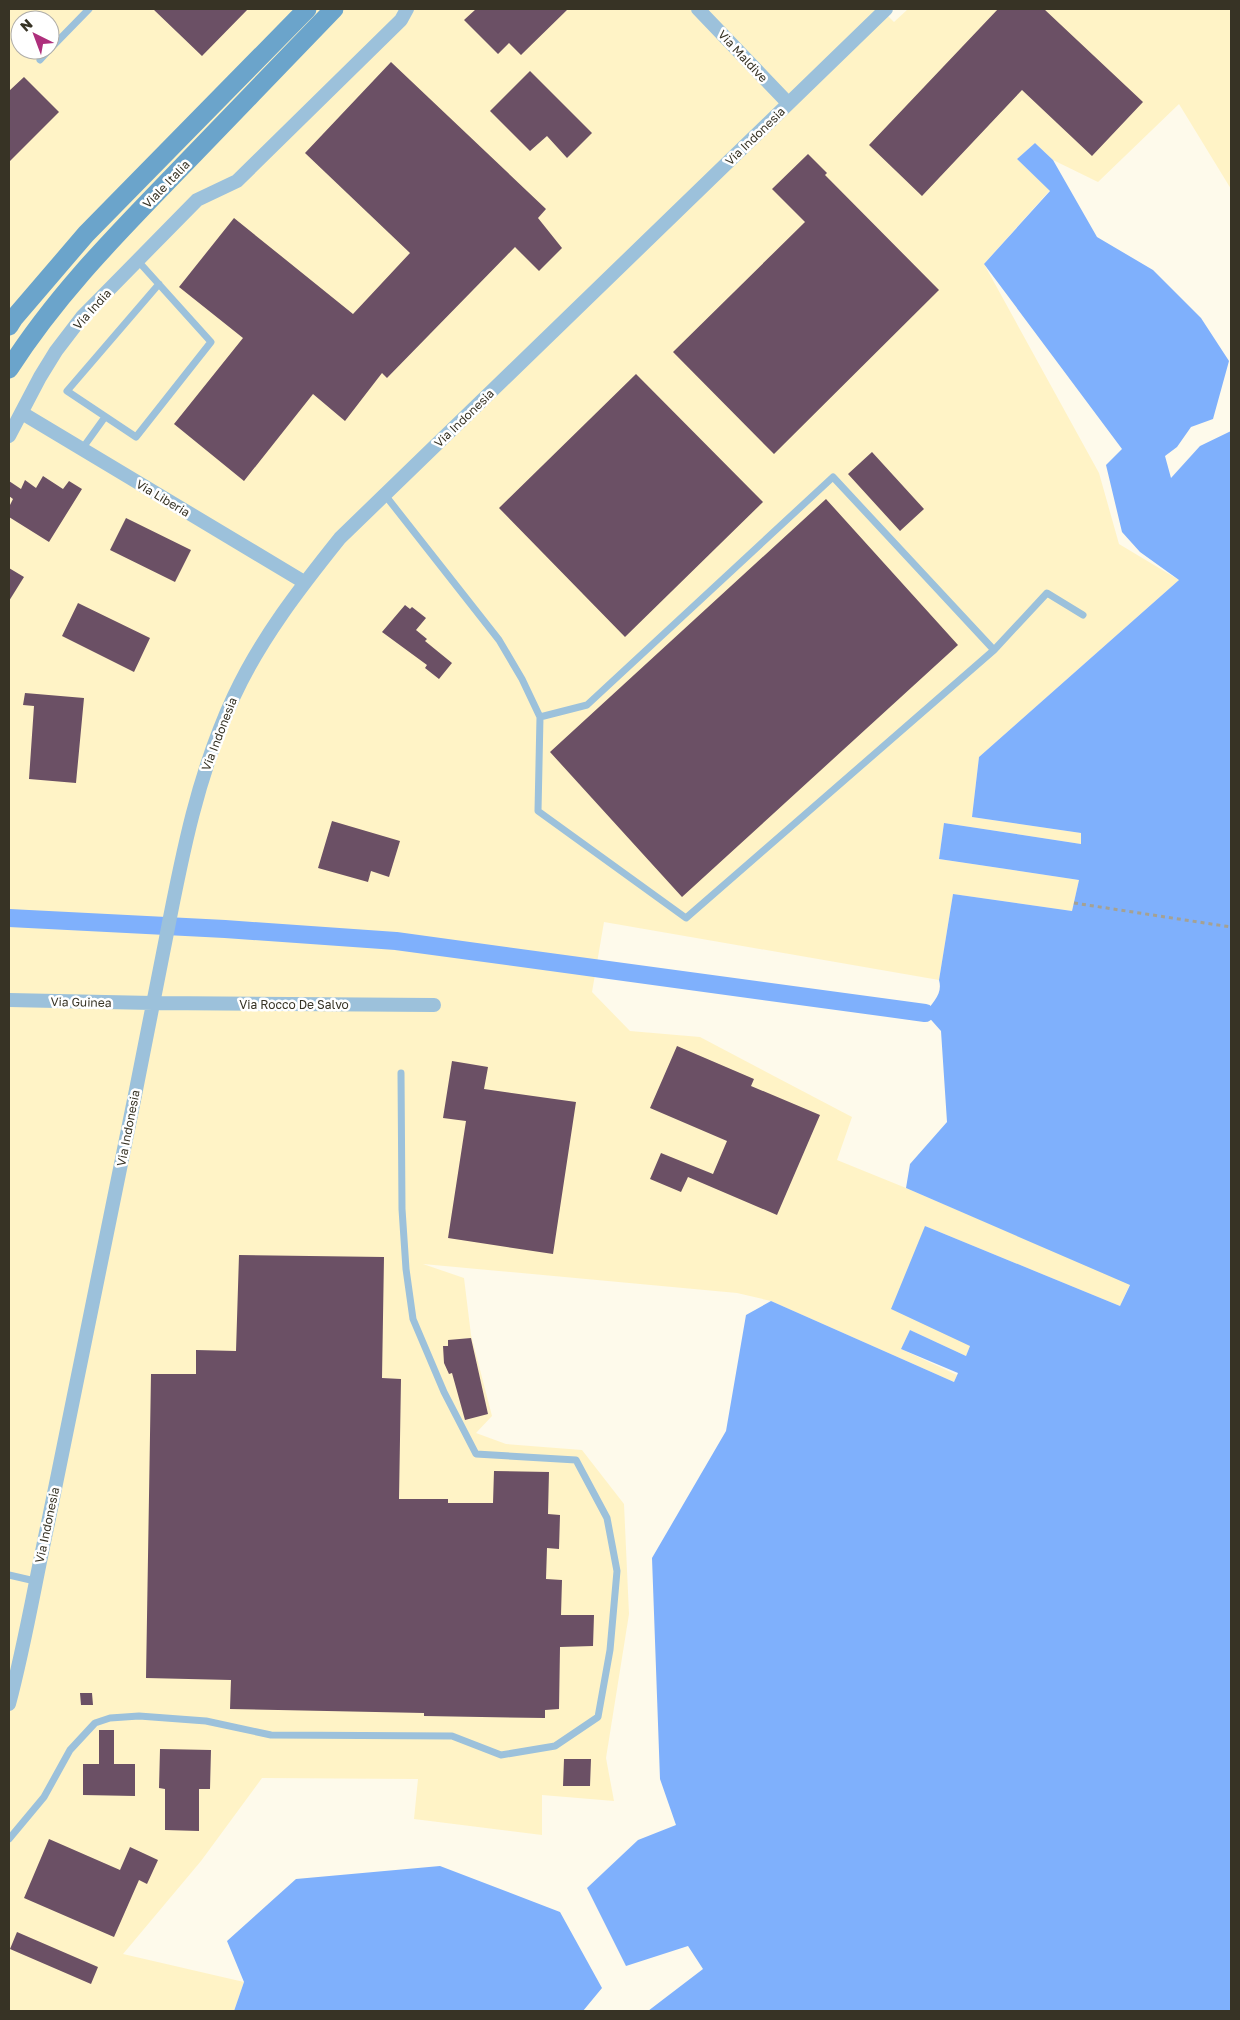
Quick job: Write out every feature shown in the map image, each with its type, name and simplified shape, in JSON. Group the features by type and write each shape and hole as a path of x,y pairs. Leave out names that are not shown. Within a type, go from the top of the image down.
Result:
{"main road":[{"name":"Viale Italia","path":"9,326 86,234 307,9"},
{"name":"Viale Italia","path":"9,369 45,317 98,254 334,9"}],"street":[{"name":"Via India","path":"9,436 52,358 82,317 197,200 237,181 401,20 406,9"},
{"name":"Via Maldive","path":"698,9 788,103"},
{"name":"Via Indonesia","path":"9,1704 22,1653 35,1581 74,1402 172,903 195,799 234,695 276,622 304,582 340,538 886,9"},
{"name":"Via Liberia","path":"22,413 304,582"},
{"name":"Via Guinea","path":"9,1000 153,1003"},
{"name":"Via Rocco De Salvo","path":"153,1003 434,1005"}],"lane":[{"path":"60,39 89,9"},
{"path":"138,260 211,342 136,437 67,391 159,284"},
{"path":"82,449 105,416"},
{"path":"540,717 587,705 833,478 994,650"},
{"path":"385,495 499,640 522,679 540,717 538,811 686,918 994,650 1047,593 1083,615"},
{"path":"9,1839 44,1796 70,1750 95,1722 110,1718 139,1716 206,1721 271,1735 452,1736 501,1755 556,1746 598,1717 610,1650 617,1571 608,1518 576,1460 476,1454 444,1392 413,1319 407,1277 402,1209 400,1073"},
{"path":"9,1575 35,1581"}],"path":[{"path":"1074,903 1231,927"}],"shaded area":[{"path":"9,9 881,9 894,22 908,9 1231,9 1231,189 1179,104 1098,182 1053,160 1035,143 1017,159 1050,190 984,264 1099,473 1119,544 1179,580 979,757 972,817 1081,833 1081,844 944,823 939,859 1079,880 1072,911 953,894 939,980 604,922 592,992 630,1031 700,1037 852,1117 837,1160 1130,1284 1120,1306 925,1226 970,1346 966,1356 910,1330 901,1349 957,1375 954,1382 771,1301 737,1293 423,1264 464,1278 471,1335 492,1416 476,1433 506,1444 582,1450 624,1504 629,1614 606,1758 614,1801 542,1795 542,1835 414,1819 418,1779 262,1778 201,1861 123,1954 244,1982 234,2011 9,2011"}],"water":[{"path":"1035,143 1053,160 1097,237 1153,270 1201,318 1229,361 1213,419 1191,427 1177,447 1165,456 1171,478 1200,446 1231,431 1231,2011 648,2011 703,1969 688,1946 626,1966 587,1888 638,1840 676,1825 660,1779 652,1558 726,1431 746,1315 771,1301 954,1382 958,1373 901,1349 910,1330 966,1356 970,1346 891,1309 925,1226 1120,1306 1130,1285 906,1188 910,1164 947,1122 941,1031 925,1013 940,990 939,980 953,894 1072,911 1079,880 939,859 944,823 1081,844 1081,833 972,817 979,757 1179,580 1140,552 1122,532 1106,465 1122,449 984,264 1050,191 1017,159"},
{"path":"440,1866 560,1912 602,1988 583,2011 234,2011 244,1982 227,1941 296,1879"}],"building":[{"path":"153,9 248,9 202,56"},
{"path":"476,9 568,9 521,55 509,43 498,54 464,20"},
{"path":"998,9 1044,9 1143,102 1092,156 1022,90 922,196 869,145"},
{"path":"391,62 546,209 538,218 562,248 539,271 515,247 387,378 382,373 345,421 313,394 244,481 174,424 243,338 179,287 234,218 353,314 410,253 305,153"},
{"path":"530,71 592,133 567,158 547,136 530,151 490,111"},
{"path":"24,77 59,112 9,162 9,91"},
{"path":"808,154 827,173 825,175 939,290 774,454 673,352 805,222 772,189"},
{"path":"636,374 763,502 625,637 499,508"},
{"path":"872,452 924,509 900,531 848,474"},
{"path":"43,476 63,489 69,481 82,489 49,542 9,517 9,507 13,499 9,496 9,481 21,489 25,480 36,488"},
{"path":"826,499 958,645 682,897 550,752"},
{"path":"126,518 191,550 175,582 110,550"},
{"path":"9,568 24,577 9,601"},
{"path":"78,603 150,638 134,672 62,636"},
{"path":"405,605 410,609 412,607 426,618 416,630 427,639 425,641 452,663 439,679 425,668 427,665 382,632"},
{"path":"25,693 84,698 76,783 29,779 34,706 23,705"},
{"path":"332,821 400,841 389,877 371,871 368,882 318,868"},
{"path":"677,1046 754,1079 751,1086 820,1115 777,1215 688,1177 681,1192 650,1179 661,1153 713,1174 727,1141 650,1108"},
{"path":"452,1061 488,1067 484,1089 576,1102 553,1254 448,1238 466,1121 443,1118"},
{"path":"239,1255 384,1257 382,1378 401,1379 399,1499 448,1499 448,1503 493,1503 494,1471 549,1472 548,1514 560,1515 559,1549 547,1548 546,1579 562,1580 561,1615 594,1615 593,1646 560,1647 559,1709 545,1710 545,1718 424,1716 424,1713 230,1709 231,1680 146,1678 151,1374 196,1374 196,1350 236,1351"},
{"path":"471,1338 488,1414 465,1420 452,1373 449,1374 444,1363 443,1346 448,1346 448,1340"},
{"path":"80,1693 92,1693 93,1705 81,1705"},
{"path":"99,1730 114,1730 114,1764 135,1764 135,1796 83,1795 83,1764 99,1764"},
{"path":"160,1749 211,1750 210,1789 199,1789 199,1831 165,1830 165,1789 159,1788"},
{"path":"564,1759 591,1759 590,1786 563,1786"},
{"path":"49,1839 120,1870 130,1847 158,1860 147,1884 139,1880 114,1937 24,1898"},
{"path":"17,1932 98,1967 91,1984 10,1949"}],"waterway":[{"path":"9,918 225,929 396,941 925,1013"}]}
